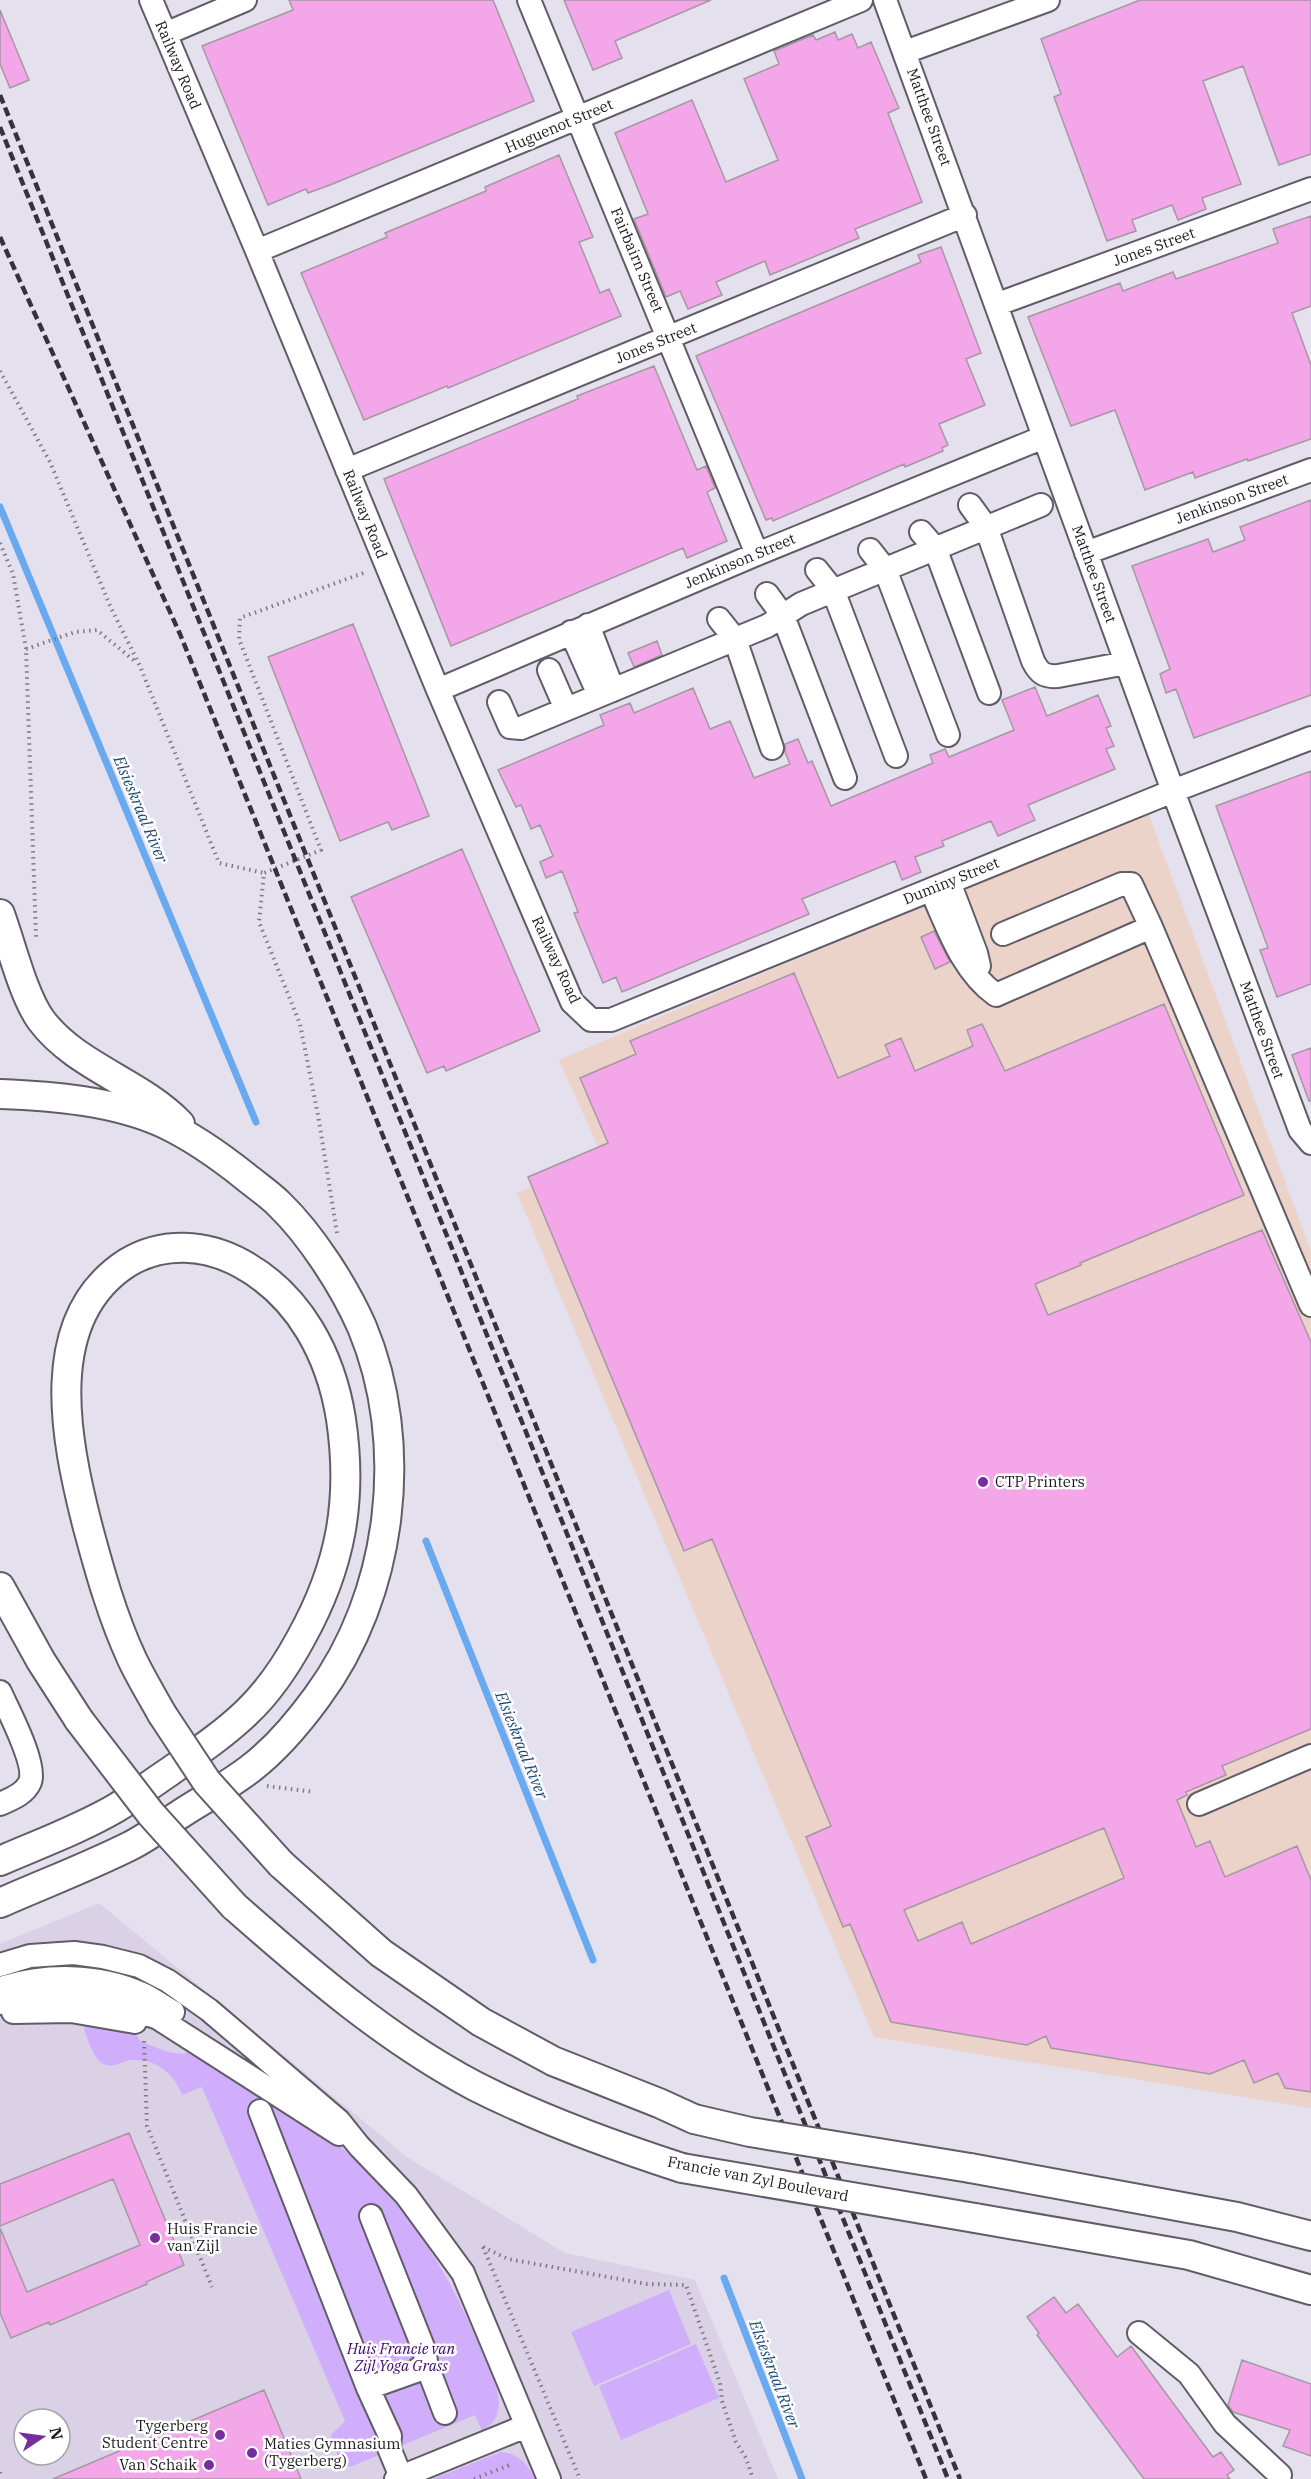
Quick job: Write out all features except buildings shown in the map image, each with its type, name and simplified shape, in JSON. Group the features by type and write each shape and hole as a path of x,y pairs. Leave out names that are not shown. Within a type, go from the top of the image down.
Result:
{"main road":[{"path":"0,914 31,1001 41,1021 71,1049 164,1107 200,1144"},
{"path":"0,1094 60,1097 111,1107 162,1123 220,1156 280,1205 328,1264 362,1327 378,1380 389,1444 389,1498 381,1550 371,1593 346,1650 318,1696 284,1737 251,1769 132,1845 0,1903"},
{"path":"0,1861 117,1807 220,1737 250,1709 289,1659 316,1611 333,1571 343,1523 346,1471 338,1400 325,1358 305,1321 269,1284 244,1265 207,1250 164,1249 146,1253 113,1273 93,1293 84,1309 71,1349 67,1373 66,1413 80,1497 100,1574 132,1658 162,1714 207,1782 281,1864 381,1953 482,2022 553,2061 694,2120 750,2132 970,2168 1237,2217 1311,2236"},
{"name":"Francie van Zyl Boulevard","path":"0,1587 41,1661 79,1720 151,1814 234,1906 347,2001 409,2046 473,2085 539,2117 610,2145 682,2168 1189,2255 1311,2290"}],"street":[{"name":"Railway Road","path":"151,0 438,690 572,1002 591,1020"},
{"path":"165,34 245,0"},
{"name":"Fairbairn Street","path":"529,0 757,554"},
{"name":"Huguenot Street","path":"257,251 861,0"},
{"name":"Matthee Street","path":"885,0 1299,1130 1311,1143"},
{"path":"905,52 1048,0"},
{"name":"Jones Street","path":"998,304 1311,189"},
{"name":"Jones Street","path":"346,470 965,214"},
{"name":"Jenkinson Street","path":"438,690 579,628 1044,437"},
{"name":"Jenkinson Street","path":"1086,553 1311,470"},
{"path":"970,505 986,527 1033,661 1040,671 1049,677 1126,663"},
{"path":"499,702 510,727 521,728 767,626 801,604 885,569 928,540 986,527 1041,506"},
{"path":"928,540 989,693"},
{"path":"870,550 885,569 948,735"},
{"path":"817,570 833,590 896,756"},
{"path":"767,594 783,616 845,778"},
{"path":"719,619 735,639 772,748"},
{"path":"579,628 606,693"},
{"path":"549,670 566,710"},
{"name":"Duminy Street","path":"591,1020 611,1020 1173,791 1311,738"},
{"path":"1003,934 1122,884 1131,885 1151,927 1311,1305"},
{"path":"940,886 976,953 982,985 996,995 1151,927"},
{"path":"0,1692 28,1760 30,1781 24,1790 0,1804"},
{"path":"1199,1804 1311,1756"},
{"path":"0,1965 30,1956 74,1953 139,1966 168,1981 209,2010 339,2121 406,2195 463,2273 549,2479"},
{"path":"0,1978 18,1971 56,1966 102,1970 148,1984 180,2002 215,2027 339,2121"},
{"path":"0,1989 44,1978 100,1981 140,1992 339,2121"},
{"path":"0,2003 17,1997 72,1994 99,1997 158,2018 321,2124 359,2145"},
{"path":"0,2013 72,2011 98,2014 151,2025 212,2052"},
{"path":"260,2111 369,2388 390,2436 402,2443 404,2476 526,2426"},
{"path":"370,2216 425,2352 426,2363 445,2414"},
{"path":"1139,2333 1189,2374 1224,2424 1287,2478"},
{"path":"369,2388 416,2371 426,2363"}],"path":[{"path":"0,371 50,462 111,608 140,666 219,863 264,873 321,850 239,639 240,618 386,564"},
{"path":"0,543 13,574 26,649 36,944"},
{"path":"26,649 75,632 98,630 140,666"},
{"path":"264,873 258,922 300,1024 318,1115 337,1237"},
{"path":"265,1786 314,1792"},
{"path":"144,2041 147,2126 212,2288"},
{"path":"580,2479 483,2247 508,2259 647,2284 686,2285 720,2383 722,2402 736,2442 746,2458 753,2479"},
{"path":"474,2479 512,2464"}],"shaded area":[{"path":"1147,810 1311,1251 1311,2108 874,2037 517,1193 603,1158 559,1060"},
{"path":"99,1903 407,2157 565,2253 695,2280 778,2479 0,2479 0,1944"}],"green space":[{"name":"Huis Francie van Zijl Yoga Grass","path":"87,2021 132,2027 140,2041 170,2052 197,2053 208,2058 303,2118 341,2147 365,2170 407,2217 425,2242 456,2296 496,2386 499,2406 497,2415 491,2423 482,2431 475,2415 350,2467 342,2462 331,2435 345,2421 202,2087 182,2095 169,2074 150,2062 133,2060 109,2066 102,2063 92,2050 84,2030"},
{"path":"669,2290 691,2344 594,2386 571,2332"},
{"path":"696,2344 719,2398 621,2440 599,2386"},
{"path":"501,2452 518,2457 535,2479 433,2479"}],"waterway":[{"name":"Elsieskraal River","path":"0,507 256,1122"},
{"name":"Elsieskraal River","path":"426,1541 593,1960"},
{"name":"Elsieskraal River","path":"724,2278 802,2479"}],"railway":[{"path":"0,95 960,2479"},
{"path":"0,127 948,2479"},
{"path":"0,237 180,634 926,2479"}],"place":[{"name":"CTP Printers","path":"983,1482"},
{"name":"Huis Francie van Zijl","path":"155,2238"},
{"name":"Tygerberg Student Centre","path":"220,2435"},
{"name":"Maties Gymnasium (Tygerberg)","path":"252,2453"},
{"name":"Van Schaik","path":"209,2465"}]}
